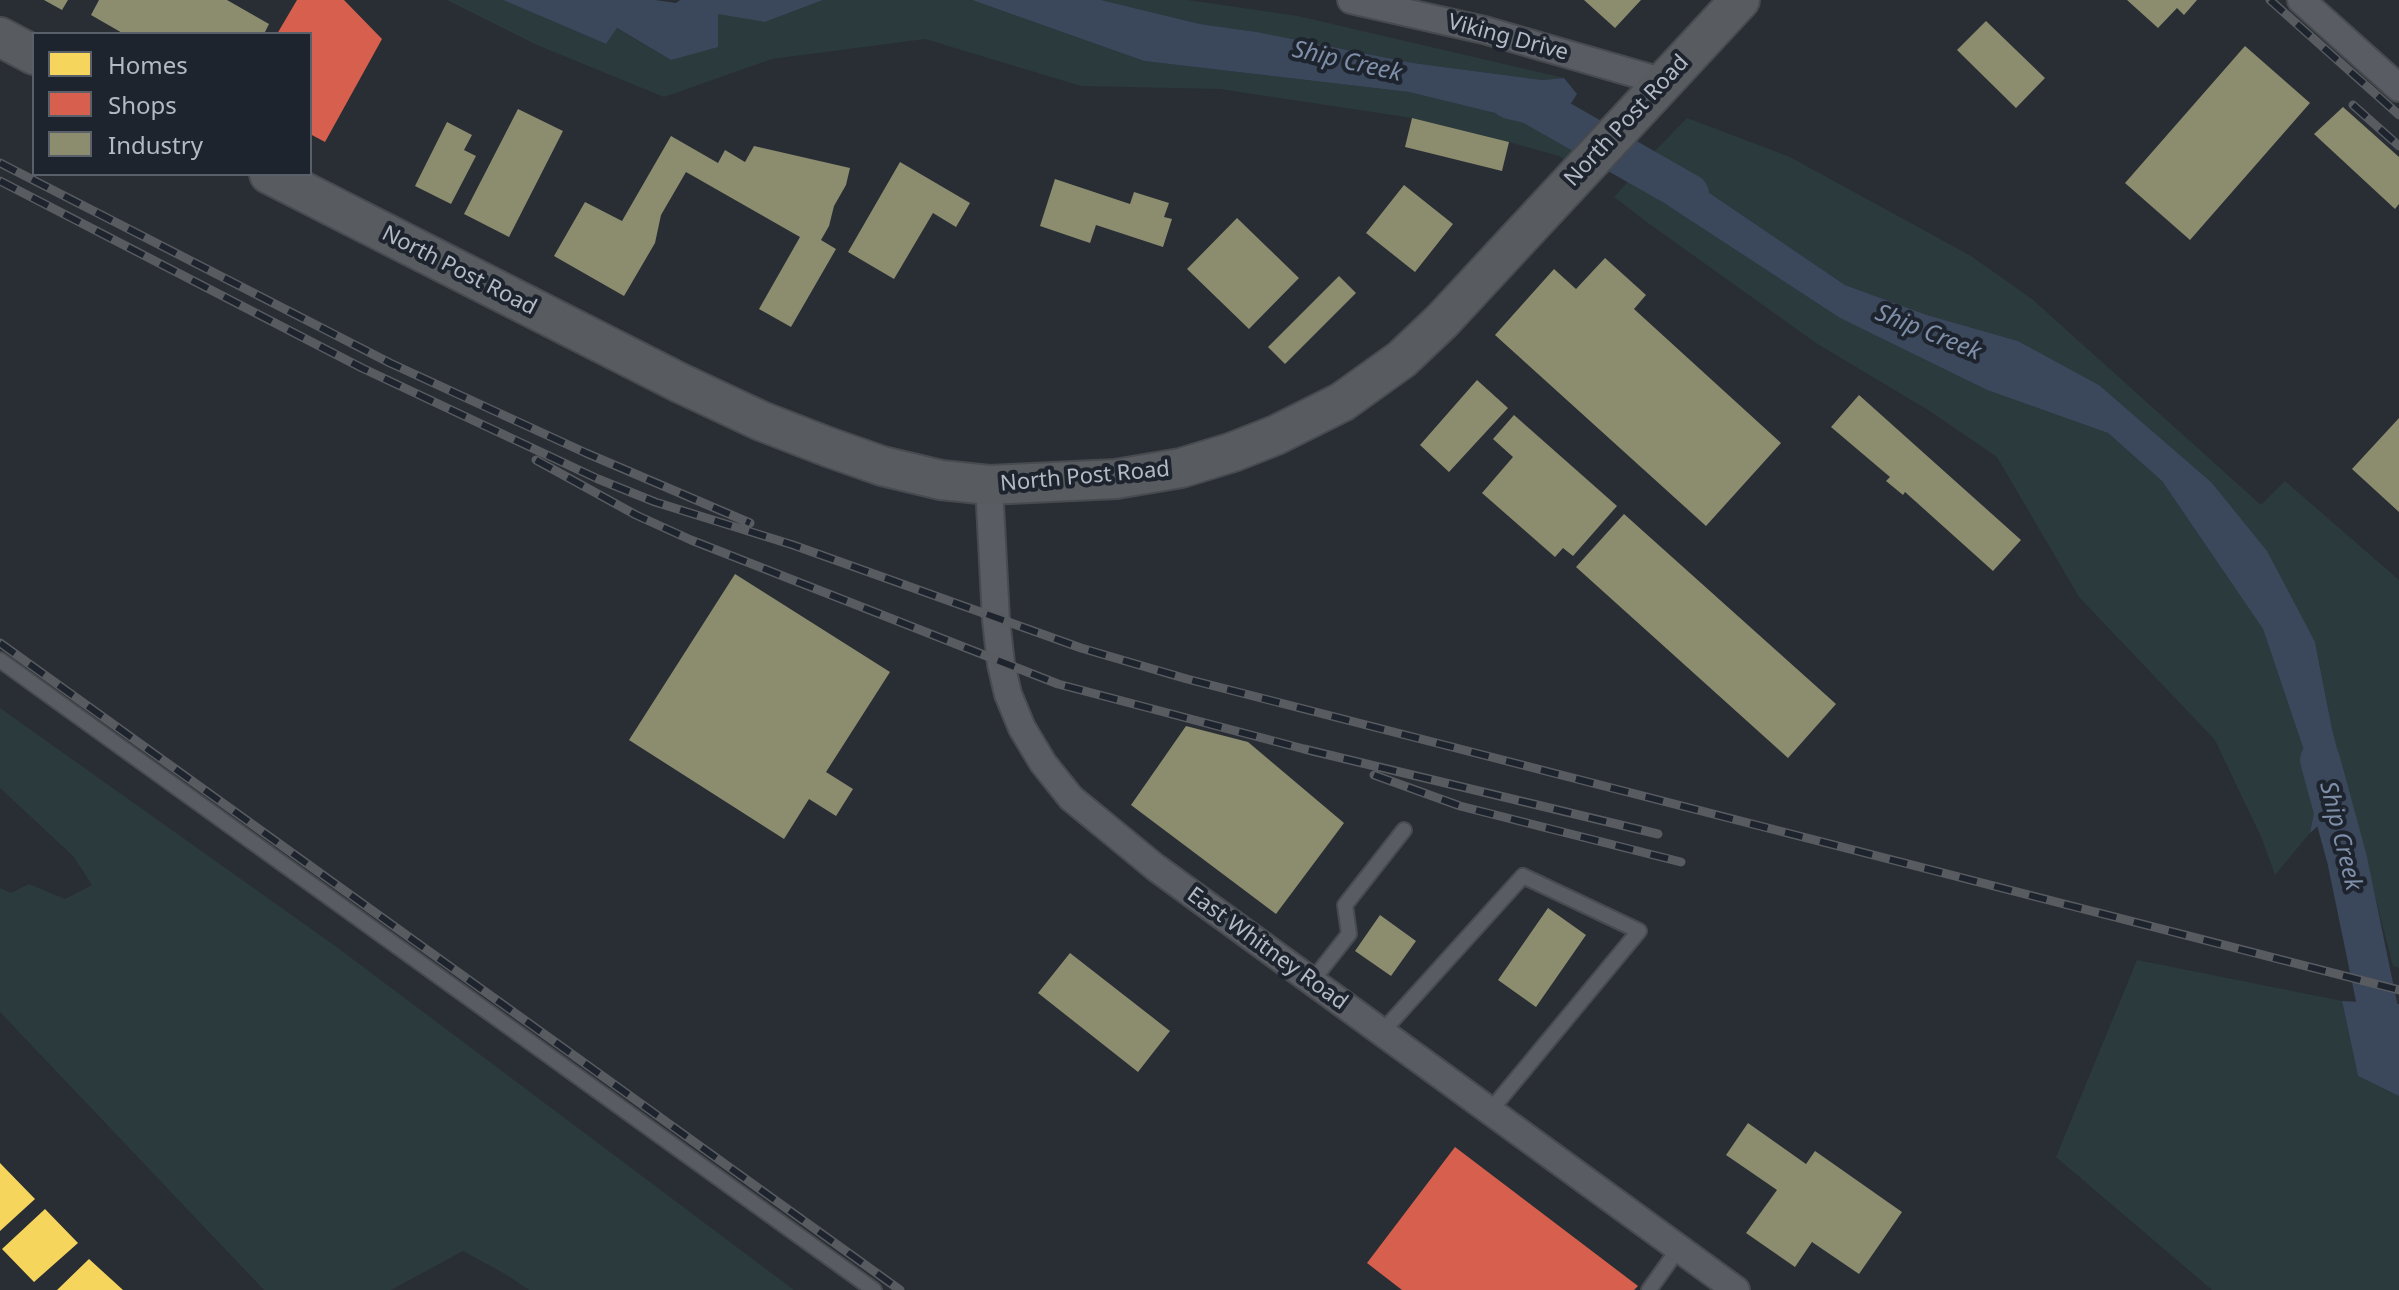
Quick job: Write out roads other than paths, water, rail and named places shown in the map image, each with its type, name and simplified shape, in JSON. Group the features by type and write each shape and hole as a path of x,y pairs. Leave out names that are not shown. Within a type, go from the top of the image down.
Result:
{"street":[{"name":"Viking Drive","path":"1351,0 1484,30 1664,82"},
{"name":"North Post Road","path":"273,176 680,383 761,421 882,466 941,480 989,485 1116,479 1181,468 1276,435 1342,402 1402,359 1442,321 1740,0"},
{"path":"2301,0 2399,88"},
{"path":"0,37 32,54"},
{"name":"East Whitney Road","path":"989,485 1001,664 1008,694 1022,728 1043,763 1071,798 1106,828 1312,981 1736,1290"}],"lane":[{"path":"0,660 874,1290"},
{"path":"1312,981 1349,934 1345,905 1404,830"},
{"path":"1382,1032 1523,876 1639,931 1490,1111"},
{"path":"1649,1290 1679,1248"}],"water":[{"path":"503,0 655,0 676,3 680,0 823,0 765,22 718,14 718,47 671,60 617,28 606,44"},
{"path":"972,0 1101,0 1200,24 1413,63 1542,80 1564,78 1577,94 1553,131 1544,125 1409,92 1144,61"},
{"path":"1652,154 1845,285 1927,315 2018,341 2099,385 2211,482 2267,551 2315,642 2332,729 2350,797 2310,833 2318,792 2263,629 2162,481 2108,433 1987,390 1840,318 1670,207 1633,176"},
{"path":"2342,1001 2399,1004 2399,1096 2358,1076"}],"waterway":[{"name":"Ship Creek","path":"1510,99 1531,104 1689,194"},
{"name":"Ship Creek","path":"2320,760 2347,859 2385,1043 2399,1060"}],"railway":[{"path":"2270,0 2399,115"},
{"path":"2353,105 2399,146"},
{"path":"0,163 390,363 586,453 750,523"},
{"path":"0,181 362,368 598,479 655,502 793,545 1081,648 1187,679 2399,990"},
{"path":"536,460 636,515 691,540 1058,684 1304,749 1658,834"},
{"path":"0,643 900,1290"},
{"path":"1374,775 1460,806 1681,862"}]}
